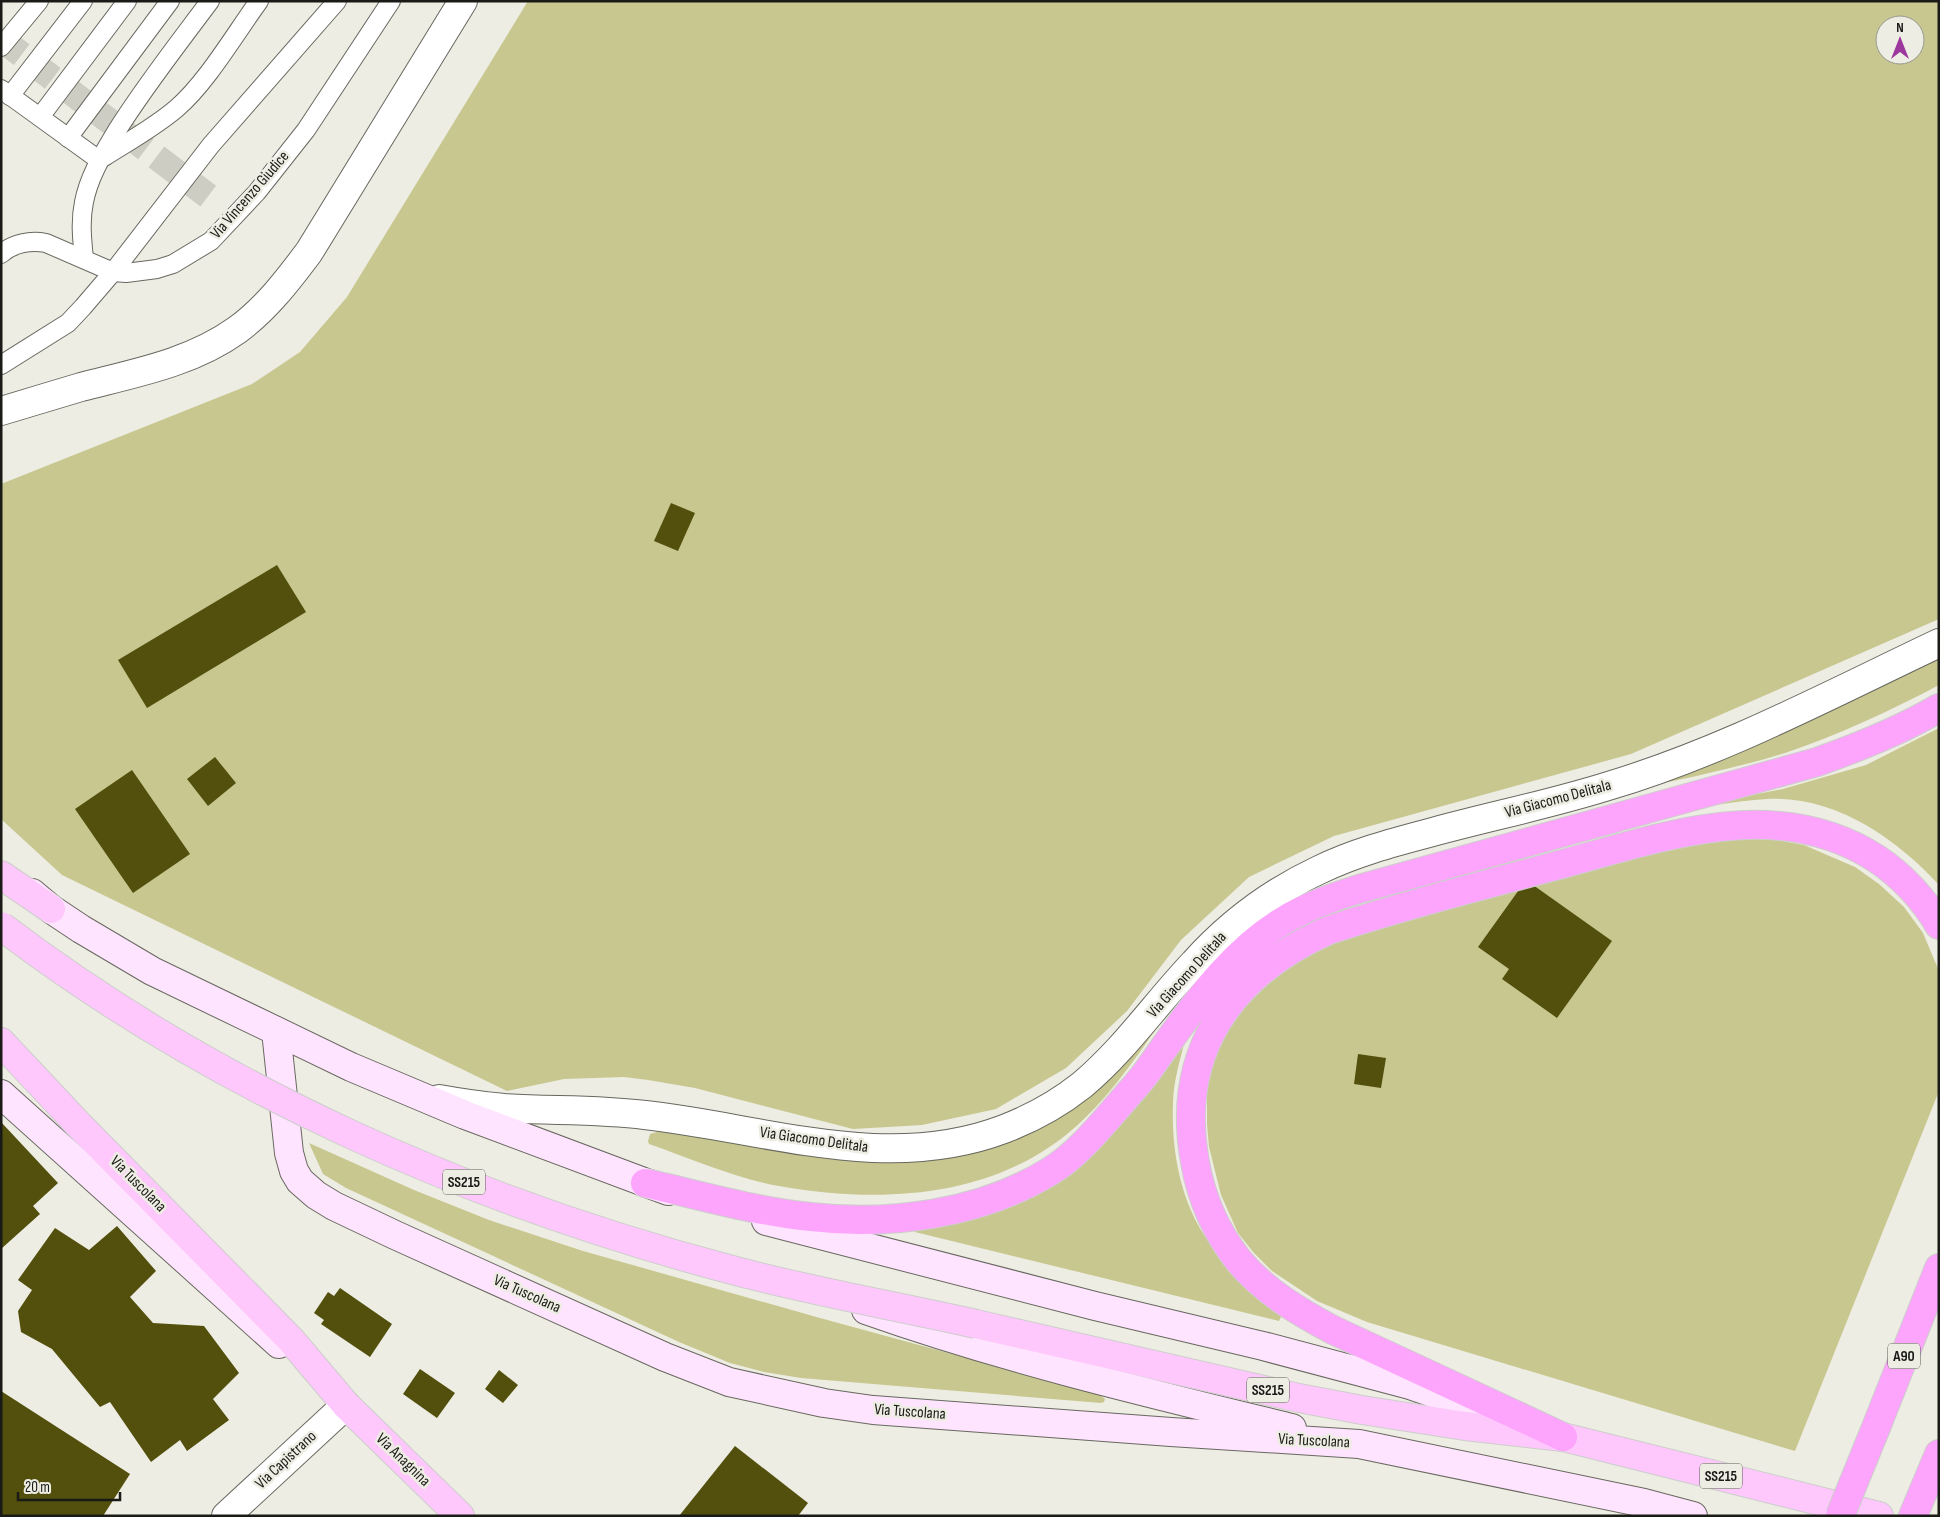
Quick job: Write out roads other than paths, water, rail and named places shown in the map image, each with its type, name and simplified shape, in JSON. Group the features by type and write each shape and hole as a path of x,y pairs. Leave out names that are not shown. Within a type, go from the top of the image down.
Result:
{"highway":[{"path":"645,1183 783,1213 859,1221 921,1215 986,1200 1048,1173 1075,1152 1147,1072 1189,1012 1215,980 1259,939 1302,910 1368,887 1817,762 1872,742 1919,720 1939,708"},
{"path":"1563,1437 1333,1330 1311,1318 1266,1287 1240,1262 1222,1236 1207,1204 1196,1170 1192,1134 1192,1090 1200,1055 1226,1007 1269,966 1300,945 1329,930 1515,876 1685,832 1729,826 1763,824 1797,828 1824,834 1845,842 1886,865 1905,882 1939,925"},
{"path":"1935,1277 1939,1261"},
{"name":"A90","path":"1840,1516 1935,1277"},
{"path":"1912,1516 1939,1454"}],"main road":[{"path":"1,864 51,909"},
{"path":"1,875 114,950 152,971 351,1067 420,1096 645,1183 742,1214 1095,1306 1263,1346 1410,1385 1563,1437"},
{"name":"SS215","path":"1,926 36,953 138,1020 288,1105 327,1124 448,1176 548,1214 732,1270 807,1289 976,1324 1289,1396 1362,1410 1465,1426 1563,1437 1879,1516"},
{"name":"Via Tuscolana","path":"276,1031 289,1153 294,1172 307,1189 334,1206 395,1235 701,1373 763,1391 850,1407 1170,1432 1359,1444 1649,1509"},
{"name":"Via Tuscolana","path":"1,1042 78,1124 291,1340 346,1404"},
{"name":"Via Tuscolana","path":"1,1094 346,1404"},
{"path":"807,1289 906,1324 1000,1353 1097,1380 1359,1444"},
{"name":"Via Anagnina","path":"346,1404 460,1516"},
{"path":"1649,1509 1694,1516"}],"street":[{"path":"1,411 152,369 193,355 238,329 255,314 281,288 309,252 463,1"},
{"name":"Via Giacomo Delitala","path":"420,1096 505,1108 639,1114 708,1123 820,1144 869,1149 930,1147 986,1136 1046,1110 1082,1085 1103,1067 1128,1041 1192,964 1216,940 1262,902 1317,871 1350,856 1388,844 1538,806 1607,787 1644,774 1752,732 1939,643"},
{"name":"Via Capistrano","path":"226,1516 346,1404"}],"lane":[{"path":"1,47 39,1"},
{"path":"83,1 6,92 99,160"},
{"path":"40,117 127,1"},
{"path":"68,138 170,1"},
{"path":"84,259 81,226 84,201 99,160 128,113 210,1"},
{"path":"99,160 158,123 178,107 200,84 259,1"},
{"path":"1,365 68,324 113,272 211,144 337,1"},
{"name":"Via Vincenzo Giudice","path":"1,254 23,243 35,240 113,272 157,269 184,258 211,241 257,192 306,130 391,1"}],"tunnel":[{"path":"1,39 216,202"}]}
